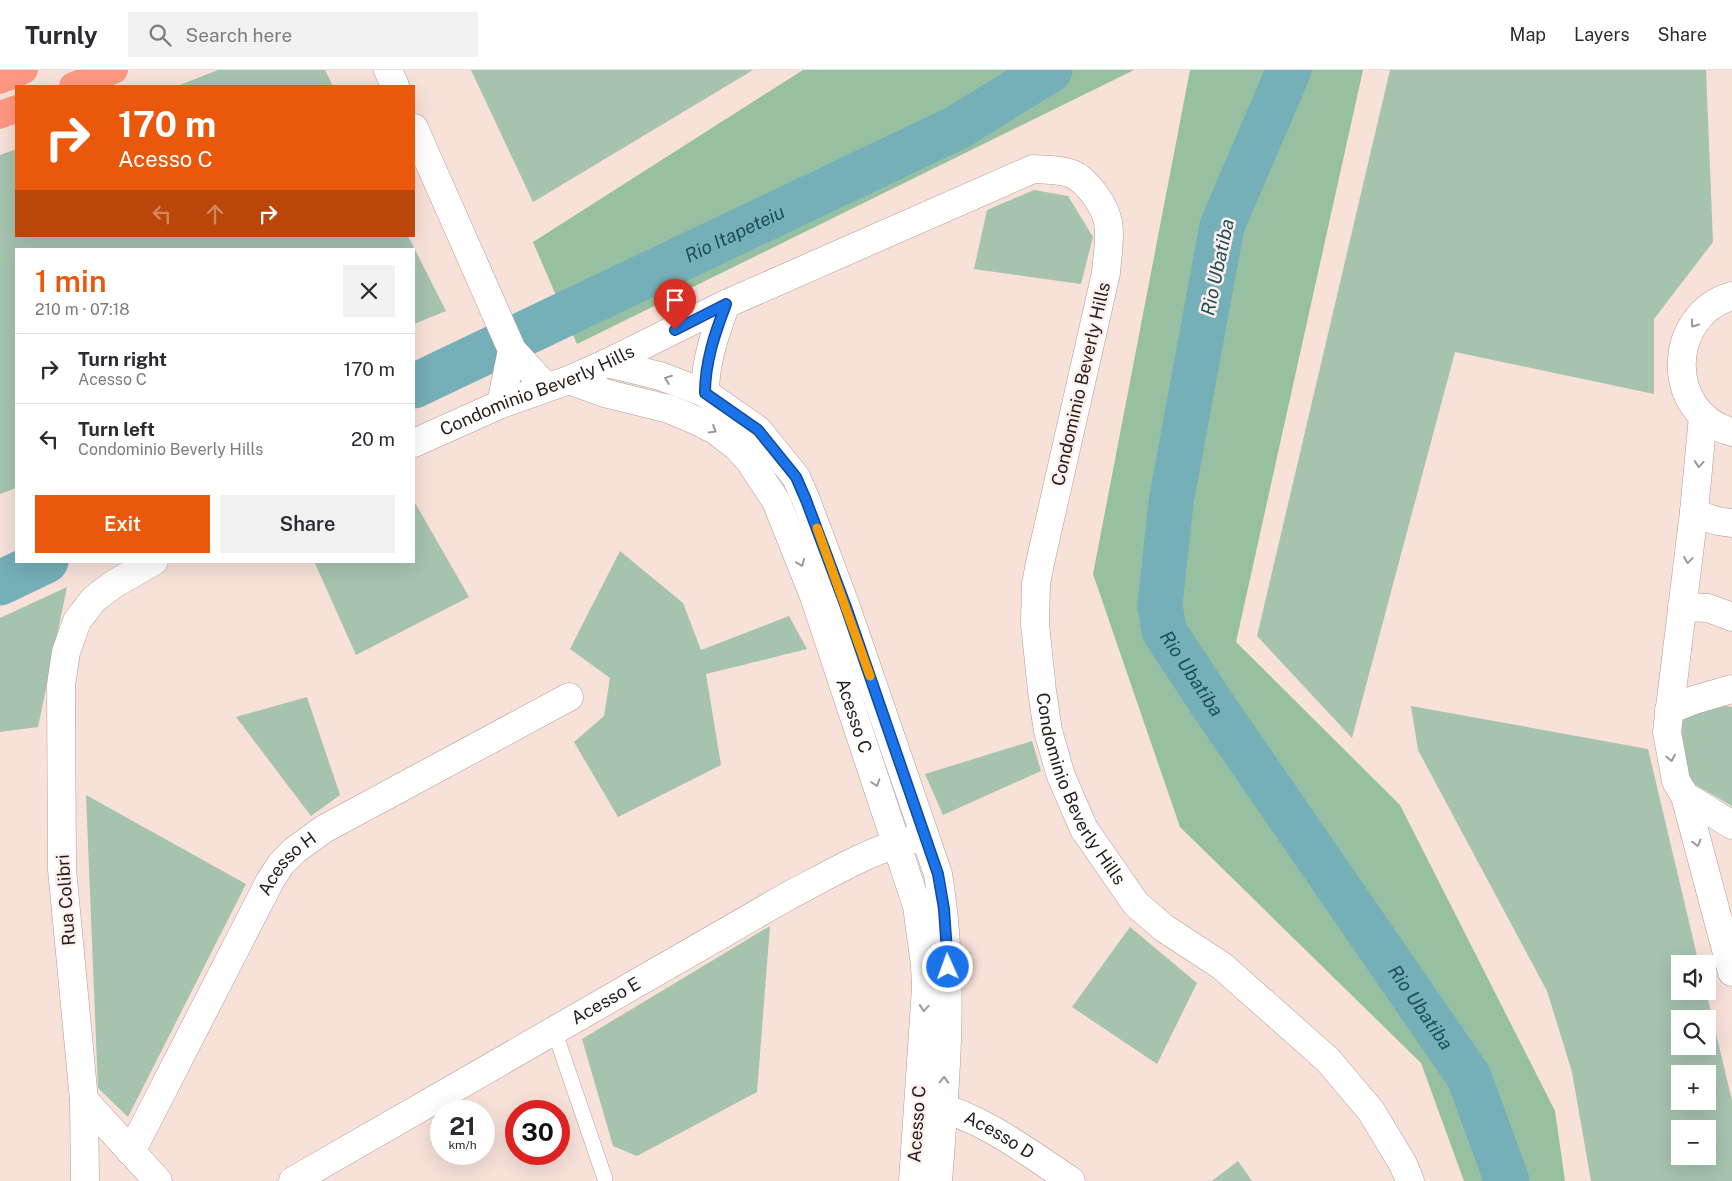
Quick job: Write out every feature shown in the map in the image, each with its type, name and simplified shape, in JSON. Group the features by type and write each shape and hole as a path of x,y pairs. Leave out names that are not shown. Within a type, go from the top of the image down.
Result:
{"highway":[{"path":"0,80 24,70"},
{"path":"76,85 114,70"},
{"path":"0,115 15,109"}],"street":[{"path":"388,70 395,85"},
{"path":"415,130 511,347 557,383"},
{"name":"Condominio Beverly Hills","path":"415,444 501,404 607,363 726,304 1033,168 1062,171 1074,175 1094,191 1108,221 1106,273 1036,584 1035,624 1042,691 1048,731 1061,776 1084,829 1136,904 1164,928 1222,966 1328,1060 1371,1111 1403,1164 1410,1181"},
{"path":"1732,296 1722,298 1703,312 1689,330 1681,352 1681,376 1689,398 1703,416 1723,429 1732,432"},
{"path":"705,393 705,378 710,352 726,304"},
{"path":"501,404 511,347"},
{"name":"Acesso C","path":"607,363 660,376 705,393 758,430 796,477 806,500 846,607 938,874 944,909 948,985 931,1105 913,1181"},
{"name":"Acesso C","path":"557,383 668,409 715,430 737,447 756,469 776,501 814,596 917,906 925,965 926,988 921,1041 931,1105 938,1181"},
{"path":"1703,416 1694,512 1667,732 1676,781 1685,796 1728,960"},
{"path":"1694,512 1706,519 1732,523"},
{"name":"Rua Colibri","path":"85,1181 84,1100 62,869 60,684 66,652 77,621 94,599 114,584 151,563"},
{"path":"1682,607 1708,608 1732,617"},
{"path":"1669,710 1694,700 1732,689"},
{"name":"Acesso H","path":"131,1152 248,923 281,864 295,850 324,829 569,697"},
{"path":"1685,796 1732,825"},
{"name":"Acesso E","path":"293,1181 788,896 856,860 896,843 925,837"},
{"path":"1728,960 1732,905"},
{"path":"84,1100 158,1181"},
{"name":"Acesso D","path":"931,1105 997,1132 1071,1181"}],"lane":[{"path":"554,1030 605,1179"}],"green space":[{"path":"218,70 325,70 332,85 180,85"},
{"path":"471,70 753,70 533,202"},
{"path":"803,70 1134,70 577,344 533,242"},
{"path":"1190,70 1363,70 1236,642 1400,805 1555,1111 1565,1181 1464,1181 1421,1063 1180,827 1093,574"},
{"path":"1390,70 1706,70 1713,242 1654,319 1654,394 1455,352 1352,738 1257,636"},
{"path":"15,149 15,237 409,237 414,248 15,248 15,488 0,494 0,155"},
{"path":"1034,190 1068,196 1093,237 1081,284 974,269 987,210"},
{"path":"415,250 446,311 415,324"},
{"path":"415,503 469,597 356,655 315,563 415,563"},
{"path":"620,551 683,603 701,650 789,616 807,649 706,674 721,765 618,817 574,742 604,716 610,678 570,649"},
{"path":"67,587 38,727 0,732 0,618"},
{"path":"307,697 340,795 311,816 236,717"},
{"path":"1721,705 1732,707 1732,806 1692,783 1673,748 1679,727 1687,716 1693,712"},
{"path":"1411,706 1648,749 1697,955 1671,955 1671,1000 1708,1000 1710,1010 1671,1010 1671,1055 1716,1055 1716,1033 1732,1101 1732,1181 1591,1181 1572,1072 1547,991 1418,750"},
{"path":"1032,741 1041,771 943,815 925,774"},
{"path":"86,795 246,884 128,1117 98,1088"},
{"path":"770,926 757,1092 637,1156 613,1146 582,1039"},
{"path":"1130,927 1197,983 1157,1064 1072,1007"},
{"path":"1238,1161 1252,1181 1212,1181"}],"waterway":[{"name":"Rio Itapeteiu","path":"415,386 958,127 1050,70"},
{"name":"Rio Ubatiba","path":"1289,70 1222,226 1171,502 1160,605 1164,631 1212,704 1469,1077 1507,1181"},
{"name":"Rio Itapeteiu","path":"0,583 42,563"}],"slow traffic":[{"path":"817,528 870,676"}],"route":[{"path":"675,330 726,304 710,352 705,378 705,393 758,430 796,477 806,500 846,607 938,874 944,909 948,967"}]}
